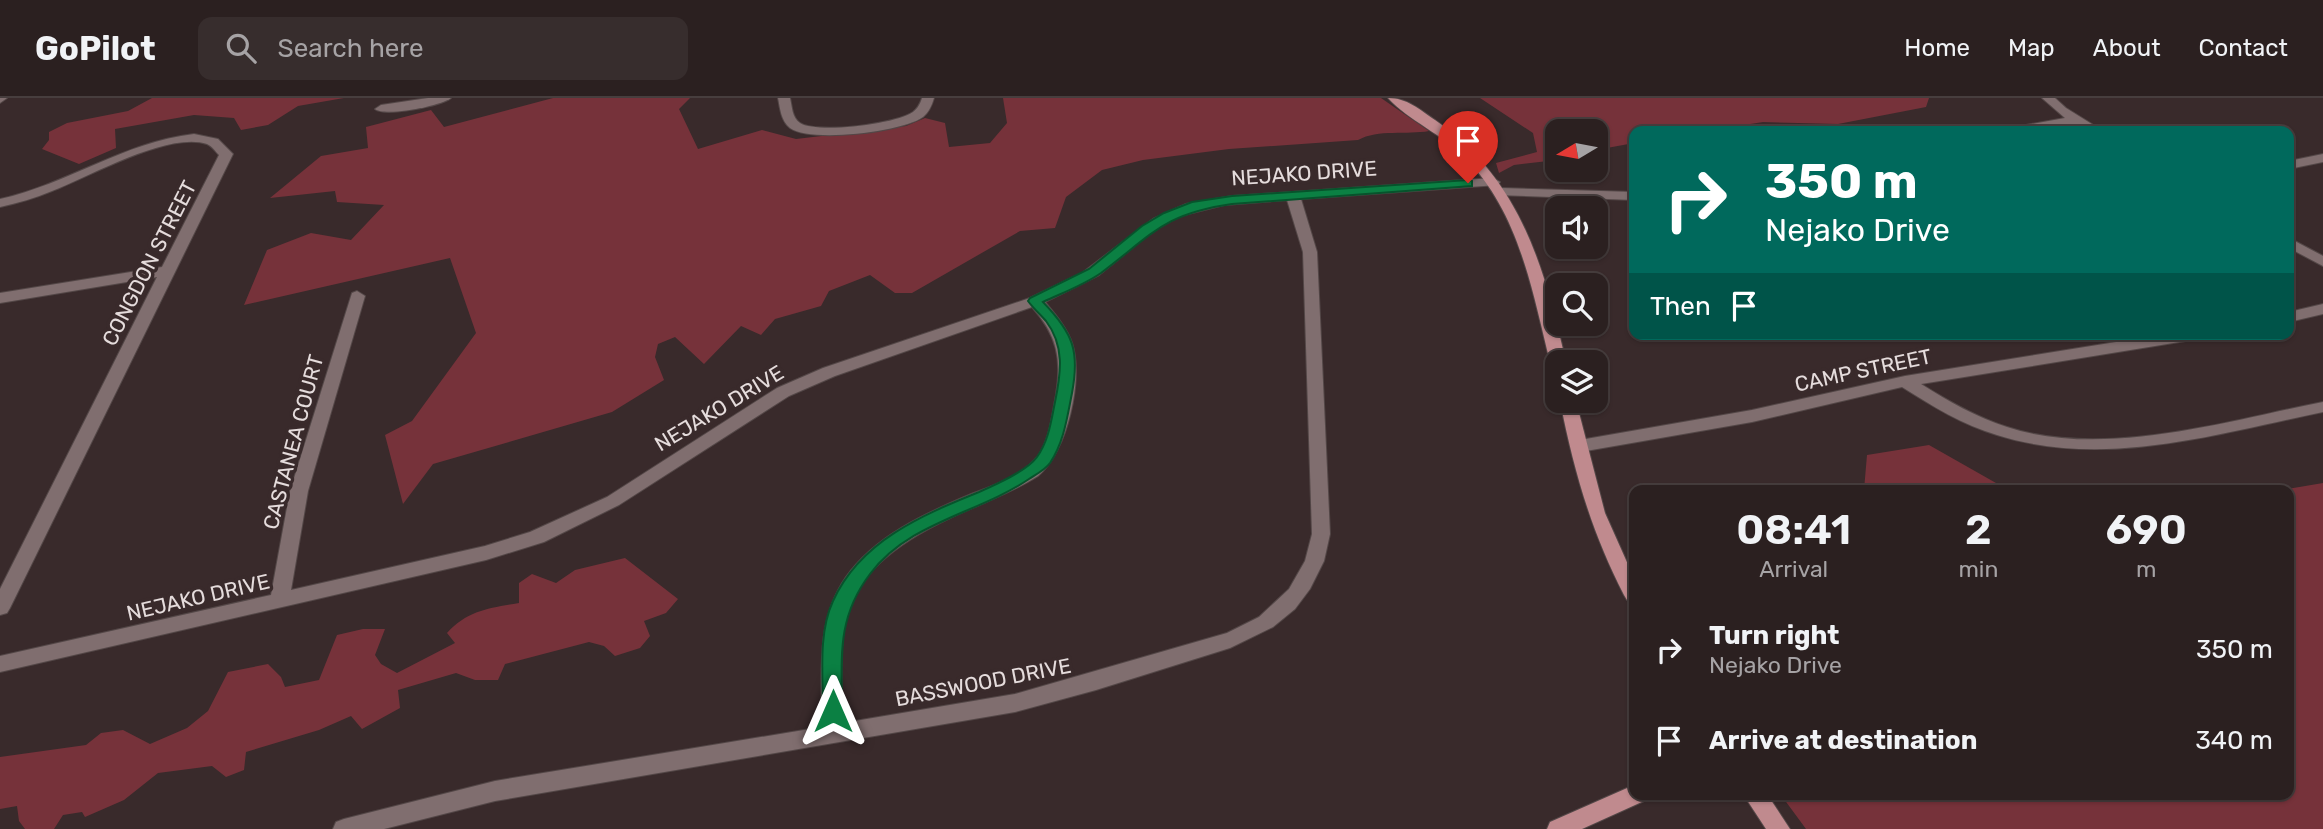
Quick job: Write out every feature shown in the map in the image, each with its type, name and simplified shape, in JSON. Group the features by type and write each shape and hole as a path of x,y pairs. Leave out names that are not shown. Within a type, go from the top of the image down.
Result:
{"main road":[{"path":"1394,98 1448,135 1473,158 1497,187 1526,245 1555,350"},
{"path":"1571,413 1597,513 1611,551 1629,585"},
{"path":"1558,829 1629,797"},
{"path":"1758,800 1779,829"}],"street":[{"path":"382,108 403,107 445,98"},
{"path":"783,98 787,117 795,126 812,131 898,123 917,115 926,107 928,98"},
{"path":"2048,98 2062,111 2087,126"},
{"path":"2043,126 2076,120"},
{"name":"CONGDON STREET","path":"0,203 42,191 140,148 183,140 218,145 226,154 225,161 167,271 0,607"},
{"path":"2294,164 2323,158"},
{"name":"NEJAKO DRIVE","path":"0,664 279,602 486,553 537,537 613,500 783,392 829,372 1035,301 1094,272 1147,229 1169,215 1197,205 1293,196 1497,187 1629,197"},
{"name":"BASSWOOD DRIVE","path":"344,829 495,791 1015,703 1067,691 1230,640 1265,623 1298,593 1316,563 1321,534 1310,252 1293,196"},
{"path":"2294,245 2323,262"},
{"path":"0,298 167,271"},
{"name":"CASTANEA COURT","path":"279,602 299,491 357,296"},
{"path":"833,733 832,645 841,602 865,568 888,544 929,519 1006,487 1042,463 1056,436 1070,367 1065,342 1053,321 1035,301"},
{"path":"2294,316 2323,309"},
{"name":"CAMP STREET","path":"1580,446 1752,416 1905,381 2161,340"},
{"path":"1905,381 1951,408 1994,428 2016,435 2049,440 2096,443 2146,441 2323,407"}],"shaded area":[{"path":"152,98 344,98 298,106 268,125 241,130 234,118 194,115 115,129 116,148 79,164 42,149 49,140 49,132 67,123 128,111"},
{"path":"553,98 690,98 679,109 698,149 762,130 796,139 906,126 925,118 945,123 949,147 990,143 1007,123 1003,98 1381,98 1429,131 1383,133 1358,140 1229,149 1143,160 1102,170 1066,197 1055,228 1020,231 912,293 895,293 870,275 829,291 821,306 775,319 761,335 741,326 704,364 675,337 658,344 655,357 664,380 612,412 433,464 403,504 385,435 412,421 476,333 450,258 244,305 267,250 311,233 351,240 384,205 337,202 335,191 270,198 321,156 368,148 366,127 431,110 444,127"},
{"path":"1480,98 1929,98 1926,107 1838,124 1763,122 1738,126 1629,126 1629,144 1608,148 1608,119 1545,119 1545,161 1514,165 1499,173 1496,163 1537,152 1533,133"},
{"path":"1929,445 1996,483 2013,485 1864,485 1867,455"},
{"path":"2323,483 2323,829 1806,829 1785,800 2294,800 2294,488"},
{"path":"625,558 678,599 666,613 644,621 650,636 640,648 615,656 604,646 589,642 505,664 498,680 475,680 456,673 398,690 400,708 362,729 351,716 319,730 246,752 244,770 226,777 212,766 158,773 124,800 85,817 82,812 63,815 54,829 25,829 19,821 17,806 0,809 0,757 86,745 101,733 123,730 150,744 187,728 208,711 228,672 268,664 281,677 285,687 319,680 337,635 363,629 385,629 375,655 381,664 397,673 455,643 447,633 463,619 480,611 519,603 519,583 532,574 556,583 575,570"}],"route":[{"path":"833,711 832,645 841,602 865,568 888,544 929,519 1006,487 1042,463 1056,436 1070,367 1065,342 1053,321 1035,301 1094,272 1147,229 1169,215 1197,205 1232,200 1468,183"}]}
